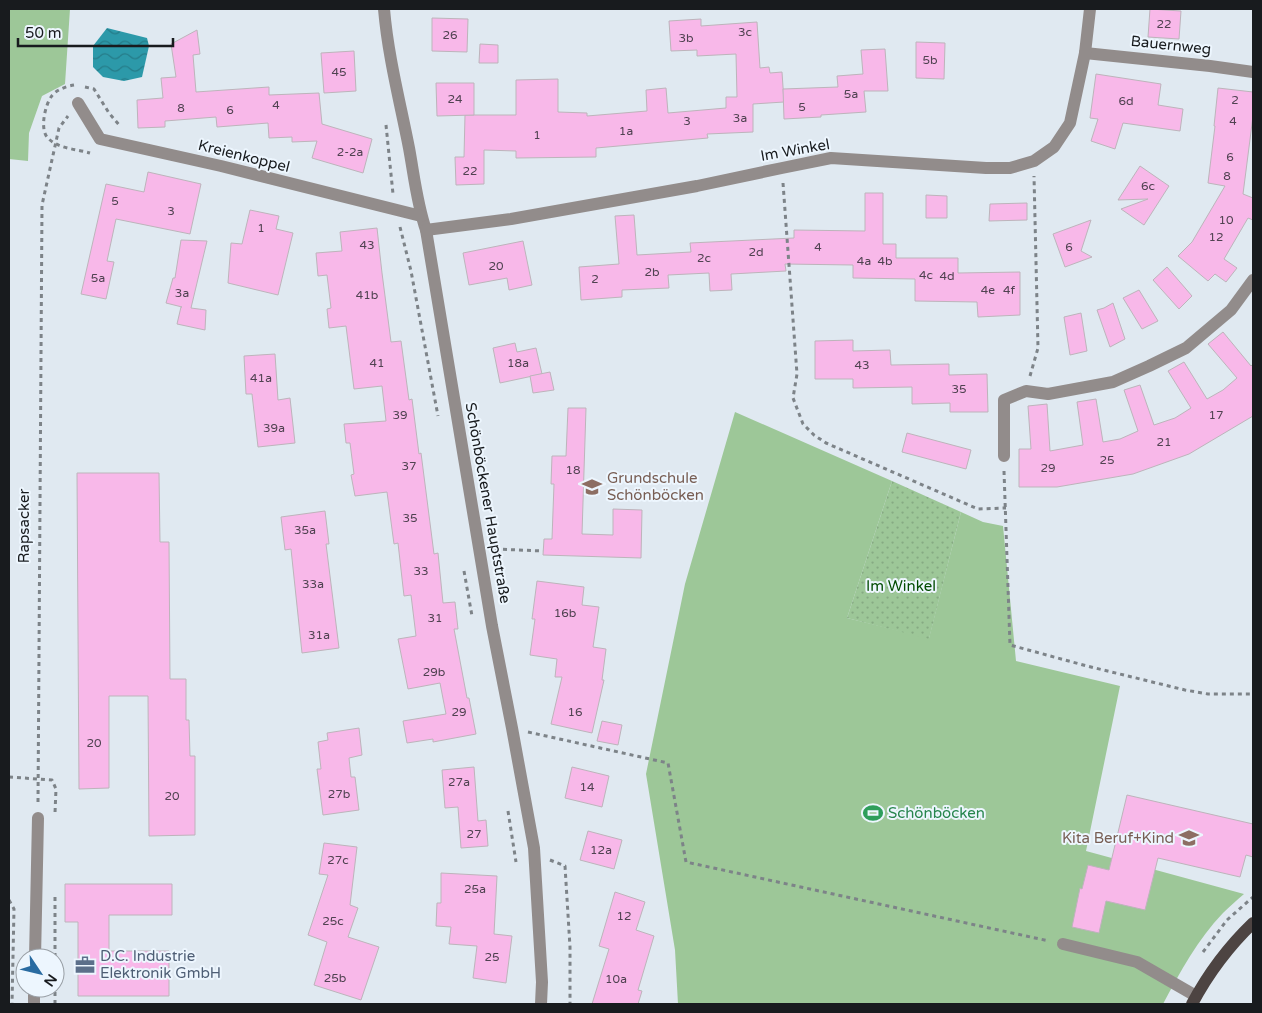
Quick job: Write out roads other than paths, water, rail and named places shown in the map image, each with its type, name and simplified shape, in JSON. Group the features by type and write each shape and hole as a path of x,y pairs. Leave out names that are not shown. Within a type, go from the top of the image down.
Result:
{"main road":[{"path":"1194,1000 1222,957 1239,936 1253,923"}],"street":[{"name":"Schönböckener Hauptstraße","path":"384,9 386,30 421,216 426,230 490,618 534,848 542,982 541,1004"},
{"name":"Im Winkel","path":"426,230 511,219 609,202 698,186 831,158 986,168 1010,168 1034,161 1054,147 1070,123 1085,53 1090,9"},
{"name":"Bauernweg","path":"1085,53 1253,72"},
{"name":"Kreienkoppel","path":"78,103 100,139 221,166 421,216"},
{"path":"1004,456 1004,400 1026,392 1048,394 1113,382 1149,366 1186,348 1231,310 1253,280"},
{"path":"35,948 38,818"},
{"path":"1062,944 1137,962 1194,1000"}],"water":[{"path":"107,28 147,38 149,46 142,77 124,81 103,77 93,67 93,46"}],"place":[{"name":"Grundschule Schönböcken","path":"592,487"},
{"name":"Schönböcken","path":"873,813"},
{"name":"Kita Beruf+Kind","path":"1189,838"},
{"name":"D.C. Industrie Elektronik GmbH","path":"85,965"}]}
